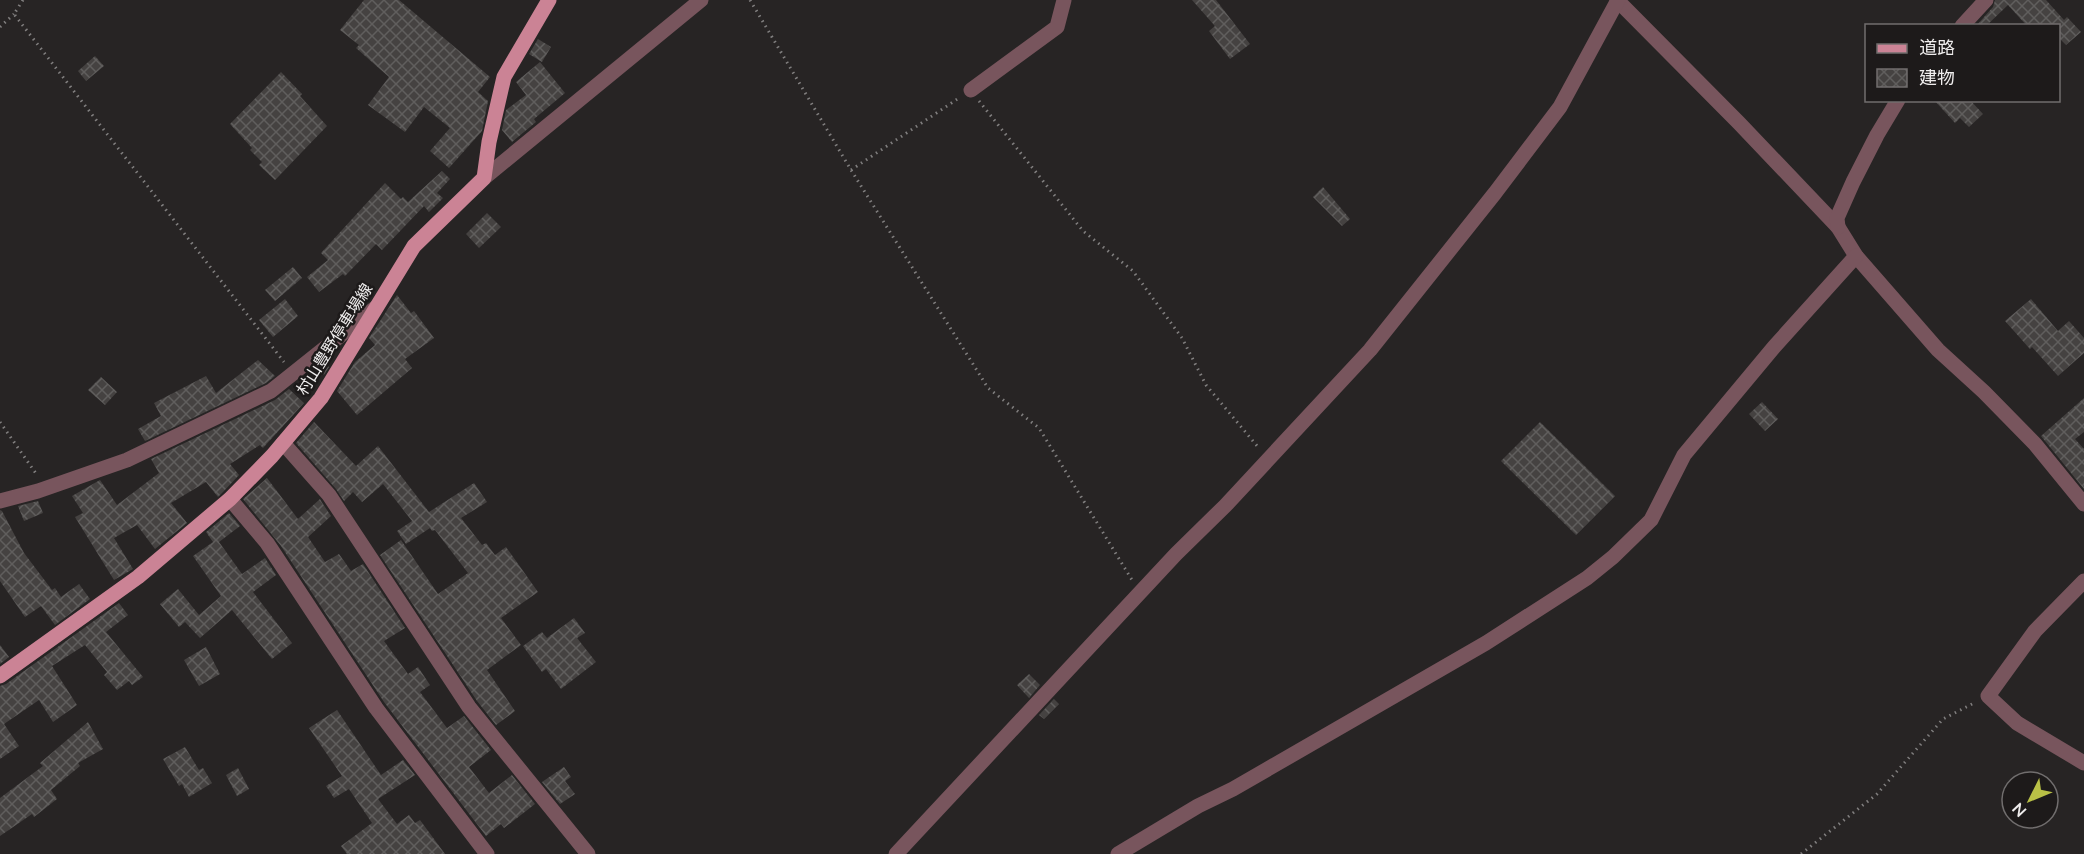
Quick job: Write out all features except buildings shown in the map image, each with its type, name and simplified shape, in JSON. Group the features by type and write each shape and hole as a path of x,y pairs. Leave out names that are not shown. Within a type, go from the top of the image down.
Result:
{"main road":[{"path":"484,178 489,142 504,77 549,0"},
{"name":"村山豊野停車場線","path":"0,676 138,577 230,499 283,443 321,398 414,246 484,178"}],"street":[{"path":"484,178 700,0"},
{"path":"971,90 1057,27 1064,0"},
{"path":"896,854 1370,350 1560,107 1617,0 1838,227 1856,256 1938,350 1984,392 2035,444 2084,504"},
{"path":"1964,24 1986,0"},
{"path":"1838,227 1837,218 1853,182 1897,102"},
{"path":"1118,854 1198,806 1233,789 1486,643 1587,578 1613,557 1651,520 1684,455 1774,347 1856,256"},
{"path":"0,501 127,460 271,391 294,375 375,308"},
{"path":"283,443 329,495 469,707 588,854"},
{"path":"230,499 279,560 376,708 487,854"},
{"path":"2084,581 2034,631 1988,696 2017,723 2084,763"}],"path":[{"path":"0,27 14,14 23,0"},
{"path":"750,0 851,170 988,388 1039,428 1141,594"},
{"path":"14,14 294,375"},
{"path":"851,170 971,90 1083,231 1133,271 1182,338 1206,385 1269,460"},
{"path":"0,422 46,488"},
{"path":"1801,854 1877,794 1943,719 1988,696"}]}
